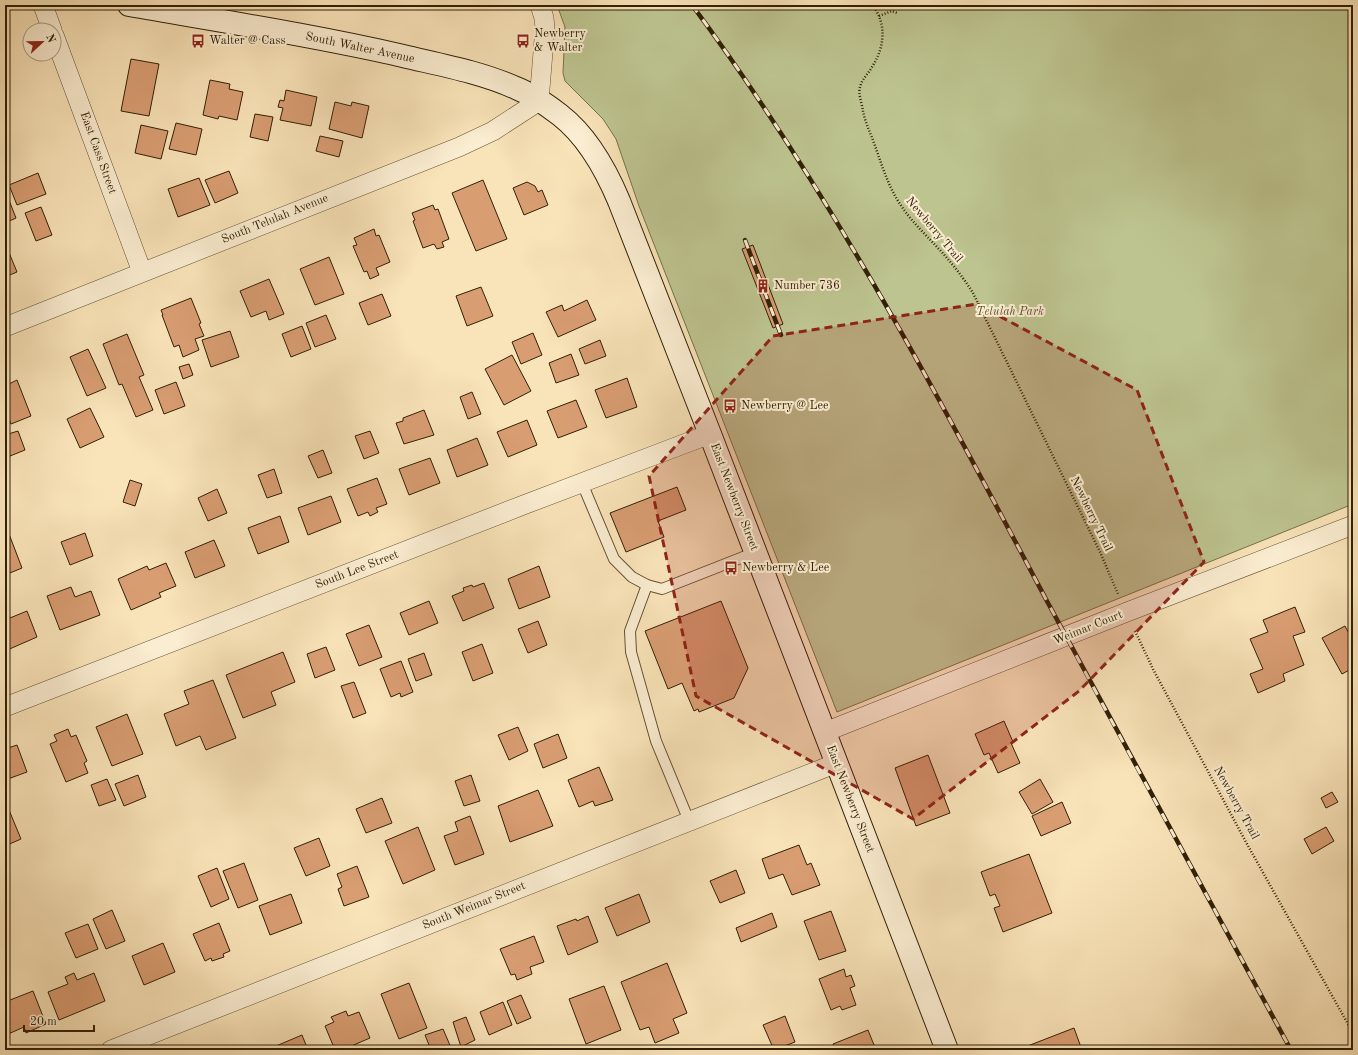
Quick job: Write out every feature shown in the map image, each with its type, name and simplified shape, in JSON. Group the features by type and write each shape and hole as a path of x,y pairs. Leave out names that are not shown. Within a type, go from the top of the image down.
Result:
{"main road":[{"name":"South Walter Avenue","path":"129,5 351,44 413,58 484,76 517,88 539,101"},
{"name":"East Newberry Street","path":"539,101 560,116 588,144 611,182 756,552 947,1050"}],"street":[{"path":"43,5 49,22"},
{"path":"539,101 545,28 540,5"},
{"name":"East Cass Street","path":"62,57 142,272"},
{"name":"South Telulah Avenue","path":"5,327 459,147 493,131 539,101"},
{"name":"South Lee Street","path":"5,707 582,482 710,434"},
{"name":"Weimar Court","path":"825,732 1127,612 1353,526"},
{"name":"South Weimar Street","path":"111,1050 837,763"}],"lane":[{"path":"582,482 614,558 632,577 647,585 662,589 756,552"},
{"path":"647,585 630,631 631,652 656,741 689,821"}],"path":[{"name":"Newberry Trail","path":"872,5 882,23 884,36 881,51 873,66 862,80 859,89 863,113 886,178 902,208 964,279 973,294 1097,545 1154,671 1353,1033"},
{"path":"879,16 892,11 897,13"}],"highlighted area":[{"path":"977,304 1137,390 1204,562 1079,691 913,819 696,696 649,476 773,336"}],"green space":[{"name":"Telulah Park","path":"557,5 1353,5 1353,504 837,712 639,206 616,139 603,119 565,81 563,73 565,27"}],"building":[{"path":"131,59 159,64 149,116 121,111"},
{"path":"210,80 230,84 229,89 243,92 237,120 219,116 218,119 203,115"},
{"path":"286,90 317,97 311,126 280,120 283,108 278,107 280,100 284,101"},
{"path":"335,102 351,106 352,102 369,106 362,138 329,129"},
{"path":"255,114 273,117 268,141 250,137"},
{"path":"176,123 202,129 196,155 169,149"},
{"path":"141,125 168,131 161,159 135,153"},
{"path":"320,136 343,141 339,157 316,151"},
{"path":"229,171 238,193 215,203 205,180"},
{"path":"38,173 46,194 17,205 9,185"},
{"path":"199,178 210,205 178,217 168,189"},
{"path":"483,180 507,239 476,251 452,193"},
{"path":"527,182 535,186 538,192 542,190 548,205 524,215 513,188"},
{"path":"5,190 16,218 5,223"},
{"path":"433,205 435,210 438,209 449,239 442,242 444,247 437,249 434,244 423,248 413,221 415,220 412,213"},
{"path":"41,207 52,235 36,241 25,213"},
{"path":"374,229 376,236 379,235 390,262 376,268 379,275 370,279 367,271 364,272 353,246 357,245 354,238"},
{"path":"5,243 17,272 5,277"},
{"name":"Number 736","path":"753,245 783,324 773,328 742,249"},
{"path":"329,257 344,294 315,305 300,269"},
{"path":"269,279 284,314 269,320 266,311 251,317 240,291"},
{"path":"481,287 493,316 467,326 456,296"},
{"path":"382,294 391,316 368,325 359,303"},
{"path":"191,298 201,323 199,324 204,336 195,339 199,350 183,357 179,345 174,347 161,310"},
{"path":"587,300 596,320 558,337 546,312 562,305 564,311"},
{"path":"326,315 336,339 315,347 306,323"},
{"path":"302,326 311,349 291,357 282,334"},
{"path":"230,331 239,357 211,367 202,340"},
{"path":"533,333 542,355 521,364 512,342"},
{"path":"127,334 144,375 139,377 153,410 136,417 122,384 119,385 103,344"},
{"path":"600,340 606,356 585,364 579,349"},
{"path":"88,349 106,388 87,396 70,357"},
{"path":"571,354 579,375 556,383 549,363"},
{"path":"512,355 531,391 504,405 485,369"},
{"path":"189,364 193,375 183,379 179,367"},
{"path":"627,378 637,407 606,418 595,390"},
{"path":"7,379 9,384 17,380 31,416 11,424 5,409 5,380"},
{"path":"176,382 185,406 164,414 155,390"},
{"path":"472,392 481,414 468,419 460,397"},
{"path":"576,400 587,427 558,438 547,411"},
{"path":"90,408 104,437 80,448 67,419"},
{"path":"424,410 434,435 404,444 396,423 403,421 403,418"},
{"path":"527,420 537,445 508,457 497,432"},
{"path":"18,431 25,450 10,456 5,442 5,435"},
{"path":"370,431 379,453 364,459 355,436"},
{"path":"477,438 488,465 457,477 447,450"},
{"path":"323,450 332,473 318,478 308,456"},
{"path":"430,458 440,483 409,495 399,469"},
{"path":"274,469 282,493 267,498 258,475"},
{"path":"377,478 387,504 376,508 378,512 370,516 368,512 358,516 347,489"},
{"path":"130,480 142,484 135,506 123,502"},
{"path":"677,487 686,510 658,521 664,537 626,552 610,513"},
{"path":"217,489 227,513 208,521 198,498"},
{"path":"331,496 341,522 308,535 298,508"},
{"path":"280,516 289,542 258,554 248,528"},
{"path":"85,533 93,556 70,565 61,542"},
{"path":"9,534 22,568 5,575 5,535"},
{"path":"214,540 225,566 195,578 185,552"},
{"path":"166,563 176,586 159,593 161,597 131,610 118,579 147,566 149,570"},
{"path":"539,566 550,597 519,609 508,579"},
{"path":"484,583 494,608 463,621 452,596 464,591 463,588 472,585 473,587"},
{"path":"71,587 75,597 91,591 100,615 60,630 47,596"},
{"path":"429,601 438,623 409,635 400,613"},
{"path":"721,601 748,668 734,698 699,712 698,709 694,711 682,683 668,689 645,631"},
{"path":"1295,607 1305,632 1293,636 1304,665 1283,674 1285,681 1258,693 1250,674 1263,669 1250,639 1268,632 1263,620"},
{"path":"27,611 37,637 5,651 5,620"},
{"path":"538,621 547,645 528,653 518,629"},
{"path":"369,625 382,657 359,666 346,634"},
{"path":"1345,626 1353,641 1353,668 1342,674 1322,638"},
{"path":"482,644 493,673 473,681 462,652"},
{"path":"326,647 335,670 315,678 307,654"},
{"path":"283,652 295,682 271,692 276,705 243,718 226,675"},
{"path":"424,653 432,675 416,681 408,659"},
{"path":"401,661 413,692 401,697 400,693 391,697 380,669"},
{"path":"213,680 236,738 206,750 200,736 176,746 164,714 189,704 184,691"},
{"path":"354,682 366,713 353,718 341,686"},
{"path":"127,714 143,754 112,766 96,727"},
{"path":"1004,721 1013,742 1011,743 1020,763 998,773 989,753 984,755 975,734"},
{"path":"518,727 528,751 509,760 498,735"},
{"path":"68,729 71,737 76,735 87,761 84,763 88,773 66,782 50,744 57,741 54,735"},
{"path":"558,734 567,758 543,768 534,744"},
{"path":"17,745 27,772 5,780 5,749"},
{"path":"928,755 950,813 916,826 895,768"},
{"path":"599,767 613,800 595,806 593,801 579,807 568,780"},
{"path":"138,775 146,797 124,806 115,784"},
{"path":"471,775 480,801 464,806 455,781"},
{"path":"107,779 116,800 99,806 91,785"},
{"path":"1040,779 1053,802 1032,814 1019,792"},
{"path":"538,790 553,826 510,842 498,806"},
{"path":"1332,792 1338,802 1326,808 1321,798"},
{"path":"382,798 392,823 366,833 356,809"},
{"path":"1062,802 1071,823 1041,836 1032,816"},
{"path":"9,810 21,839 5,846 5,812"},
{"path":"470,816 484,854 455,865 444,836 458,831 455,822"},
{"path":"418,827 435,870 403,884 385,841"},
{"path":"1326,827 1334,841 1312,854 1304,839"},
{"path":"319,838 330,866 306,876 294,848"},
{"path":"799,845 807,865 811,863 820,885 792,895 783,874 769,879 762,859"},
{"path":"1029,854 1052,913 1003,932 994,908 1000,906 995,894 990,896 981,872"},
{"path":"244,863 258,900 238,908 223,871"},
{"path":"357,866 369,897 344,906 338,889 342,887 337,874"},
{"path":"217,868 229,899 211,907 198,876"},
{"path":"736,870 745,893 720,903 710,881"},
{"path":"291,894 302,923 270,935 259,906"},
{"path":"639,894 650,922 617,936 605,908"},
{"path":"112,910 125,941 106,949 93,919"},
{"path":"831,911 846,951 819,960 804,921"},
{"path":"772,913 777,927 741,942 736,928"},
{"path":"588,916 598,942 568,955 557,926 576,919 577,921"},
{"path":"219,923 230,951 223,954 224,957 212,961 211,958 205,961 193,934"},
{"path":"88,924 98,949 76,958 65,933"},
{"path":"534,936 544,962 530,967 532,974 517,980 515,974 511,975 500,949"},
{"path":"163,943 175,972 144,985 132,956"},
{"path":"667,963 687,1013 673,1019 679,1033 655,1043 649,1027 640,1030 621,982"},
{"path":"844,969 846,977 851,975 855,986 850,988 856,1005 842,1010 840,1006 831,1010 819,979"},
{"path":"74,973 77,980 94,973 105,1001 59,1020 48,992 68,984 65,977"},
{"path":"409,983 427,1028 399,1039 381,994"},
{"path":"604,986 621,1030 586,1044 569,999"},
{"path":"33,991 46,1024 26,1033 24,1027 6,1035 5,1002"},
{"path":"521,995 531,1018 517,1024 507,1001"},
{"path":"503,1002 512,1025 489,1035 480,1012"},
{"path":"346,1011 348,1016 359,1012 370,1038 342,1050 335,1050 325,1026 334,1022 331,1017"},
{"path":"785,1016 795,1042 774,1050 763,1025"},
{"path":"466,1017 475,1040 461,1047 453,1022"},
{"path":"1074,1028 1082,1050 1027,1050 1025,1047"},
{"path":"443,1029 452,1050 431,1050 425,1035"},
{"path":"868,1030 876,1050 835,1050 833,1044"},
{"path":"302,1035 308,1050 278,1050 276,1046"}],"railway":[{"path":"692,5 743,76 791,148 881,297 966,449 1078,659 1291,1050"},
{"path":"745,240 781,335"}],"place":[{"name":"Walter @ Cass","path":"198,41"},
{"name":"Newberry & Walter","path":"523,41"},
{"name":"Number 736","path":"763,286"},
{"name":"Newberry @ Lee","path":"730,406"},
{"name":"Newberry & Lee","path":"731,568"}]}
